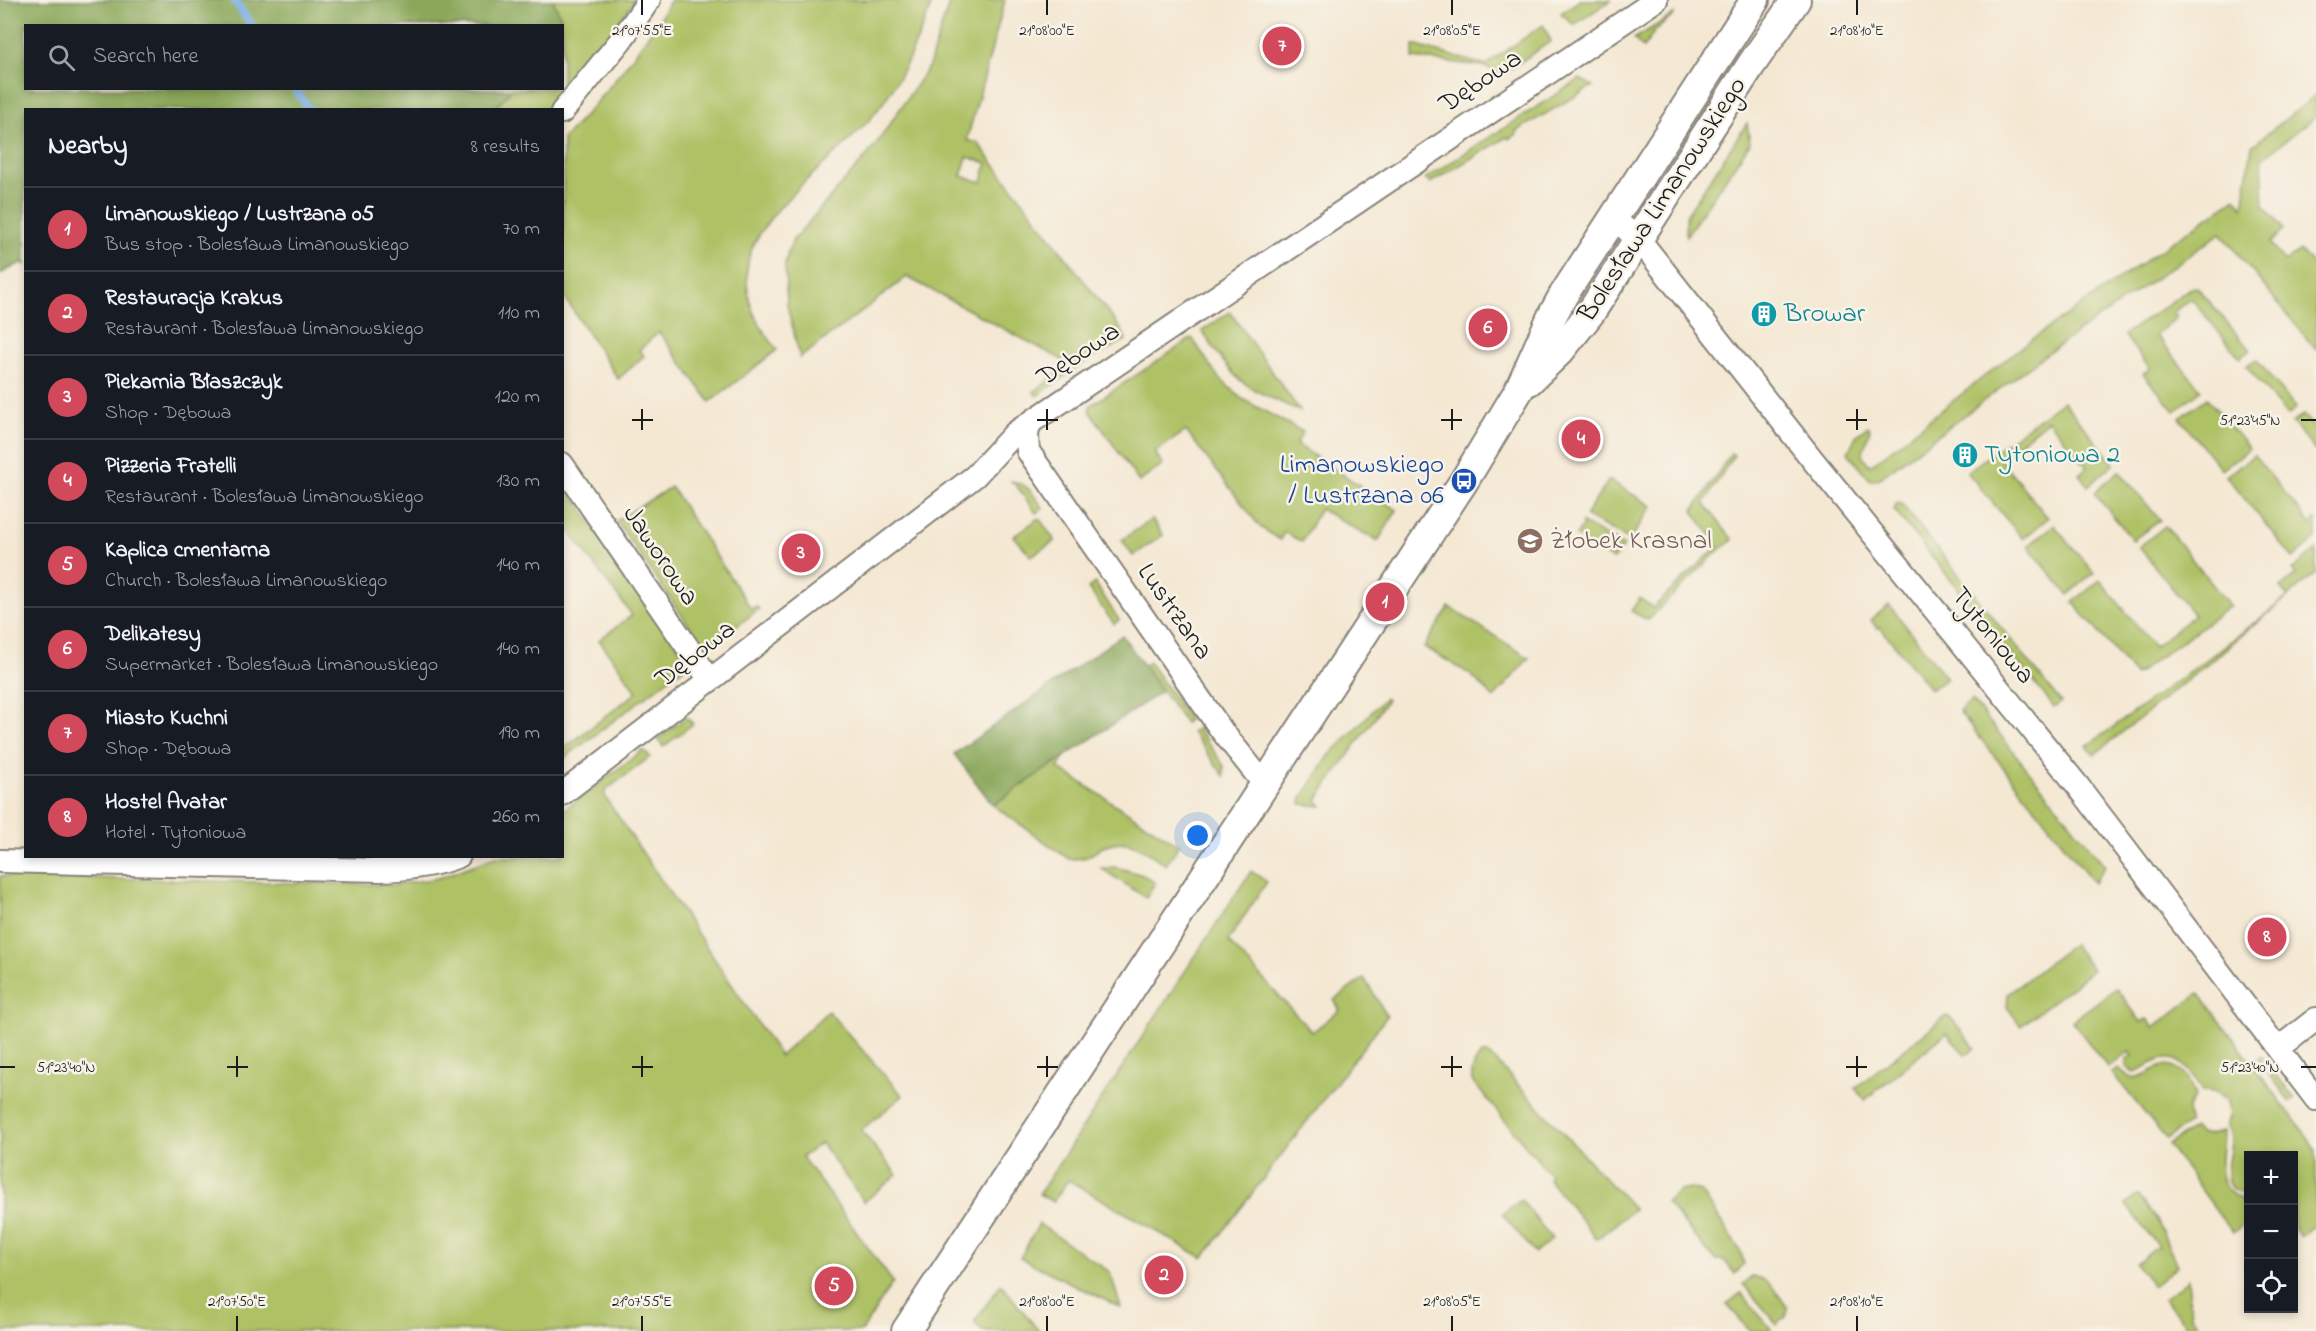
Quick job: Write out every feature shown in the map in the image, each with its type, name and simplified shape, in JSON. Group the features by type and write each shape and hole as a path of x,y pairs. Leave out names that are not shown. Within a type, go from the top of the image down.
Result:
{"street":[{"path":"564,110 621,40 649,0"},
{"name":"Dębowa","path":"564,792 975,476 1015,433 1656,0"},
{"name":"Bolesława Limanowskiego","path":"906,1331 1464,481 1519,390 1552,316 1755,0"},
{"name":"Bolesława Limanowskiego","path":"1519,390 1579,329 1780,13 1796,0"},
{"name":"Tytoniowa","path":"1613,219 1638,238 1812,459 2078,786 2316,1099"},
{"name":"Lustrzana","path":"1029,424 1028,451 1222,731 1265,785"},
{"path":"975,476 1006,463 1027,463 1040,469"},
{"name":"Jaworowa","path":"564,467 710,680"},
{"path":"0,861 380,870 423,866 452,858"},
{"path":"2279,1048 2316,1020"}],"green space":[{"path":"0,0 553,0 561,19 557,24 24,24 24,90 511,90 495,108 24,108 24,264 23,262 0,274"},
{"path":"553,0 635,0 601,47 549,108 495,108 511,90 564,90 564,24 557,24 561,18"},
{"path":"671,0 933,0 907,62 882,104 858,132 790,196 775,213 752,248 747,273 750,300 757,320 777,350 710,402 659,332 639,350 644,356 618,379 564,297 564,138 593,107 647,37"},
{"path":"950,0 1005,0 967,140 978,143 1121,329 1126,340 1090,359 1037,396 1034,392 1070,364 907,277 800,358 787,305 785,265 788,251 793,240 875,146 929,66","holes":["967,157 987,163 982,182 961,176"]},
{"path":"1580,0 1611,0 1574,25 1561,13"},
{"path":"1675,14 1655,31 1643,48 1634,39"},
{"path":"1543,25 1551,41 1503,74 1483,66 1413,58 1413,45 1485,65"},
{"path":"1580,79 1593,86 1516,131 1517,134 1509,139 1507,137 1430,183 1425,179"},
{"path":"2316,95 2316,116 2262,159 2264,205 2284,230 2270,243 2285,262 2300,250 2316,269 2316,350 2221,233 2045,355 1880,478 1871,481 1848,453 1856,436 1868,426 1870,429 1862,455 1870,466 2028,342 2236,198 2243,207 2252,146"},
{"path":"1747,123 1750,143 1686,236 1686,216"},
{"path":"2197,287 2250,350 2240,358 2191,298 2174,312 2177,317 2156,335 2201,390 2175,411 2143,374 2150,369 2124,335 2191,288"},
{"path":"1230,312 1300,411 1247,385 1220,357 1202,331"},
{"path":"1192,338 1218,377 1242,399 1303,432 1296,444 1397,510 1378,541 1320,509 1302,542 1284,532 1280,540 1260,527 1186,431 1155,452 1163,465 1139,482 1090,411 1090,406"},
{"path":"2256,359 2296,408 2287,415 2246,366"},
{"path":"2207,398 2249,449 2222,470 2180,418"},
{"path":"2063,401 2114,464 2088,486 2079,474 2087,467 2048,420 2000,459 2048,518 2023,539 1967,472"},
{"path":"2303,415 2316,429 2316,452 2292,422"},
{"path":"1731,453 1734,455 1704,503 1733,540 1720,549 1648,620 1631,611 1640,598 1653,608 1718,546 1693,511"},
{"path":"2254,455 2310,524 2316,519 2316,539 2293,558 2226,476"},
{"path":"2119,471 2160,520 2133,540 2094,493"},
{"path":"1609,480 1652,506 1630,540 1585,516"},
{"path":"1010,481 1026,487 1043,508 1036,513 1016,485"},
{"path":"564,483 690,663 564,758 564,748 637,692 599,640 632,615 564,524"},
{"path":"671,487 751,609 756,606 759,609 706,650 616,521"},
{"path":"1900,502 2061,702 2054,707 1894,510 1896,504"},
{"path":"1039,518 1055,541 1031,556 1014,536"},
{"path":"1152,519 1163,535 1133,556 1122,540"},
{"path":"1581,522 1624,546 1613,560 1576,536 1583,525"},
{"path":"2054,525 2094,573 2068,595 2028,546"},
{"path":"2165,526 2230,606 2135,675 2073,602 2100,580 2154,647 2194,615 2139,547"},
{"path":"2316,550 2316,573 2288,597 2280,588 2296,575 2292,570"},
{"path":"1095,583 1119,620 1114,624 1088,588"},
{"path":"2281,602 2094,755 2087,746 2210,657"},
{"path":"1889,605 1947,678 1931,690 1880,627 1877,629 1871,620"},
{"path":"1449,607 1529,658 1494,698 1470,674 1424,647"},
{"path":"1122,635 1162,691 993,805 954,754"},
{"path":"1149,662 1189,719 1185,723 1144,666"},
{"path":"1385,698 1387,700 1317,800 1322,806 1301,804 1302,797 1329,756"},
{"path":"1972,700 2105,866 2094,883 1959,711"},
{"path":"686,717 693,724 663,747 658,739"},
{"path":"1198,728 1224,766 1224,776 1192,732"},
{"path":"643,750 650,757 605,791 605,797 780,1056 828,1011 903,1096 861,1130 897,1175 864,1202 821,1143 802,1157 893,1282 862,1331 0,1331 0,876 394,885 438,878 492,858 564,858 564,810"},
{"path":"1065,756 1058,768 1179,845 1166,865 1139,847 1123,842 1107,845 1087,857 1069,859 993,805"},
{"path":"1116,867 1143,875 1155,883 1146,898 1101,868"},
{"path":"1251,871 1267,882 1228,941 1312,1032 1340,1010 1334,1000 1364,978 1387,1016 1203,1258 1068,1180 1053,1202 1039,1194"},
{"path":"2073,944 2093,970 2021,1026 2007,1007 2008,994"},
{"path":"2116,988 2141,1022 2147,1019 2154,1027 2199,993 2316,1148 2316,1224 2300,1237 2298,1234 2298,1151 2244,1151 2244,1192 2235,1190 2227,1179 2231,1139 2226,1125 2230,1114 2226,1099 2215,1092 2202,1091 2189,1071 2178,1061 2171,1059 2155,1062 2133,1072 2126,1068 2126,1060 2132,1056 2129,1052 2108,1068 2072,1021"},
{"path":"1946,1016 1952,1019 1975,1048 1965,1055 1947,1033 1865,1100 1855,1088"},
{"path":"1482,1054 1487,1054 1495,1060 1634,1209 1597,1239 1548,1179 1550,1175 1472,1081 1474,1066"},
{"path":"2262,1056 2295,1099 2290,1102 2258,1059"},
{"path":"2164,1066 2181,1071 2195,1096 2188,1107 2189,1123 2166,1139 2112,1073 2119,1069 2130,1077 2135,1077"},
{"path":"2194,1128 2207,1135 2223,1131 2222,1179 2225,1187 2240,1198 2244,1207 2244,1224 2233,1233 2168,1145"},
{"path":"1689,1189 1703,1194 1741,1252 1744,1264 1735,1274 1724,1260 1715,1260 1666,1202 1680,1191"},
{"path":"2138,1195 2157,1220 2177,1266 2154,1286 2136,1264 2158,1246 2126,1205"},
{"path":"1521,1200 1552,1239 1535,1253 1502,1214"},
{"path":"1039,1224 1110,1272 1121,1308 1020,1258"},
{"path":"1752,1277 1768,1283 1787,1307 1786,1316 1777,1324 1743,1284"},
{"path":"2188,1279 2191,1315 2204,1331 2191,1331 2164,1299"},
{"path":"1001,1284 1039,1331 982,1331 974,1322"},
{"path":"1741,1293 1771,1329 1769,1331 1750,1331 1727,1304"}],"waterway":[{"path":"234,0 251,24"},
{"path":"296,90 308,108"}],"place":[{"name":"Miasto Kuchni","path":"1282,46"},
{"name":"Browar","path":"1764,314"},
{"name":"Delikatesy","path":"1488,328"},
{"name":"Pizzeria Fratelli","path":"1581,439"},
{"name":"Tytoniowa 2","path":"1965,455"},
{"name":"Limanowskiego / Lustrzana 06","path":"1464,481"},
{"name":"Żłobek Krasnal","path":"1530,541"},
{"name":"Piekarnia Błaszczyk","path":"801,553"},
{"name":"Limanowskiego / Lustrzana 05","path":"1385,602"},
{"name":"Hostel Avatar","path":"2267,937"},
{"name":"Restauracja Krakus","path":"1164,1275"},
{"name":"Kaplica cmentarna","path":"834,1286"}]}
